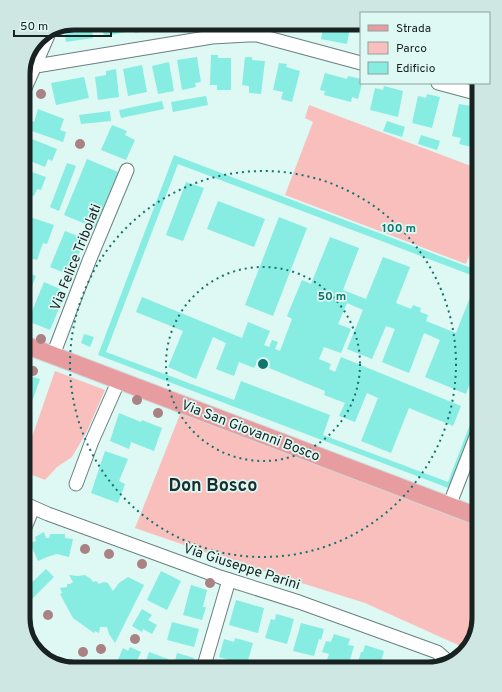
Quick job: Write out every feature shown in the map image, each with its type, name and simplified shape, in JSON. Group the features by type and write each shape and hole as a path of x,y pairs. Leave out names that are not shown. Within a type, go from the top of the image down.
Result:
{"main road":[{"name":"Via San Giovanni Bosco","path":"30,347 472,514"}],"street":[{"path":"36,66 212,37 248,35 257,35 360,63"},
{"path":"30,78 46,41"},
{"path":"442,84 472,92"},
{"name":"Via Felice Tribolati","path":"53,355 89,261 127,170"},
{"path":"76,484 92,441 119,380"},
{"path":"449,506 472,446"},
{"name":"Via Giuseppe Parini","path":"30,506 229,580 299,602 437,652 445,659"},
{"path":"205,662 229,580"}],"green space":[{"path":"309,105 472,166 472,248 466,264 285,195 313,122 305,118"},
{"path":"55,371 105,390 87,431 72,457 57,467 45,480 30,474 30,443"},
{"path":"181,412 472,523 472,624 469,635 461,647 365,603 216,556 135,528"}],"building":[{"path":"92,30 93,38 66,42 65,31"},
{"path":"103,30 126,30 126,32 104,36"},
{"path":"134,30 146,30 146,31 135,33"},
{"path":"323,30 350,30 347,44 321,39"},
{"path":"211,55 218,55 218,58 231,58 231,90 217,90 217,85 210,85"},
{"path":"197,57 201,82 195,83 196,87 182,90 177,60"},
{"path":"245,57 252,57 252,60 265,61 261,94 249,93 249,86 242,85"},
{"path":"169,62 174,91 158,94 152,66"},
{"path":"279,63 287,64 286,67 300,71 292,102 281,99 283,92 273,90"},
{"path":"142,65 147,92 128,96 123,69"},
{"path":"116,69 119,97 98,100 95,77 106,75 106,71"},
{"path":"325,73 347,79 348,76 360,79 360,84 362,84 358,99 352,97 351,102 324,95 325,91 320,90"},
{"path":"84,77 89,98 56,105 51,83"},
{"path":"384,86 403,91 398,117 370,110 375,88 383,90"},
{"path":"427,94 440,97 432,128 412,123 418,96 426,98"},
{"path":"206,96 208,105 173,112 171,102"},
{"path":"162,101 164,109 121,118 119,110"},
{"path":"459,104 471,106 472,147 459,144 461,138 452,136"},
{"path":"38,109 64,119 60,130 66,132 63,142 30,130 32,121 34,122"},
{"path":"110,111 111,121 81,124 79,115"},
{"path":"387,121 405,127 402,137 383,131"},
{"path":"112,125 127,131 125,135 135,140 126,160 101,150"},
{"path":"421,135 440,141 437,150 418,144"},
{"path":"30,138 57,149 52,161 48,159 45,167 30,161"},
{"path":"174,155 472,268 472,275 178,164 106,352 234,400 241,381 330,415 323,435 448,482 472,419 472,434 451,489 98,355"},
{"path":"87,159 118,172 95,228 64,215"},
{"path":"67,163 76,166 59,211 50,207"},
{"path":"30,171 46,177 41,190 37,189 34,196 30,195"},
{"path":"186,182 204,188 183,241 166,235"},
{"path":"218,201 265,219 254,247 207,229"},
{"path":"30,217 54,225 47,244 43,243 37,260 30,258"},
{"path":"279,217 307,228 273,316 245,305"},
{"path":"65,231 85,239 70,275 50,267"},
{"path":"330,237 359,248 343,290 366,299 383,257 410,267 396,303 411,309 413,305 421,308 420,312 428,315 426,321 456,333 472,296 472,378 466,394 425,377 440,340 424,333 409,373 382,362 395,329 386,326 372,359 347,349 363,310 347,303 338,324 351,329 341,353 324,347 319,359 331,364 329,369 335,372 341,357 461,406 453,426 409,408 391,453 361,441 378,398 367,393 355,422 339,416 345,403 324,395 325,391 257,363 254,368 239,362 234,376 216,369 226,343 213,337 196,379 168,367 183,331 136,312 142,297 242,338 248,322 270,331 264,345 269,347 272,340 278,342 275,349 280,351 292,319 287,316 302,280 311,284"},
{"path":"30,274 36,276 30,291"},
{"path":"44,282 60,289 57,296 63,299 50,330 30,322 30,316"},
{"path":"84,334 94,337 90,347 81,343"},
{"path":"30,376 40,379 30,407"},
{"path":"119,413 141,422 142,420 162,428 154,451 131,442 129,449 110,441"},
{"path":"105,451 128,459 119,481 125,484 118,503 91,493"},
{"path":"44,532 46,538 49,538 50,534 65,534 65,538 73,539 69,557 57,554 38,561 30,543 36,541 35,537"},
{"path":"46,569 54,577 32,599 30,597 30,584"},
{"path":"161,571 181,581 167,610 147,600"},
{"path":"69,575 85,575 93,582 96,581 99,584 104,582 108,583 113,591 119,583 128,577 144,585 115,643 109,634 107,627 100,627 99,633 95,631 94,633 73,618 60,594 62,593 60,588 67,587 67,584 73,582"},
{"path":"191,585 207,590 203,607 206,607 202,620 183,615"},
{"path":"236,600 264,608 258,633 229,625"},
{"path":"142,609 152,615 148,620 157,625 152,634 143,629 142,632 132,626"},
{"path":"276,614 294,619 287,644 265,638 271,619 275,620"},
{"path":"172,622 199,629 194,647 167,640"},
{"path":"301,623 324,629 321,640 319,639 314,656 293,651"},
{"path":"334,634 350,639 348,645 354,646 349,662 333,662 327,660 329,654 322,652 326,641 331,642"},
{"path":"235,638 253,643 248,662 232,662 219,657 224,639 234,642"},
{"path":"365,645 384,651 381,662 358,662 361,652 363,652"},
{"path":"130,647 141,652 136,662 117,662 123,648 128,651"},
{"path":"149,652 168,659 167,662 145,662"},
{"path":"177,653 194,658 193,662 175,662"}],"district":[{"name":"Don Bosco","path":"213,485"}]}
